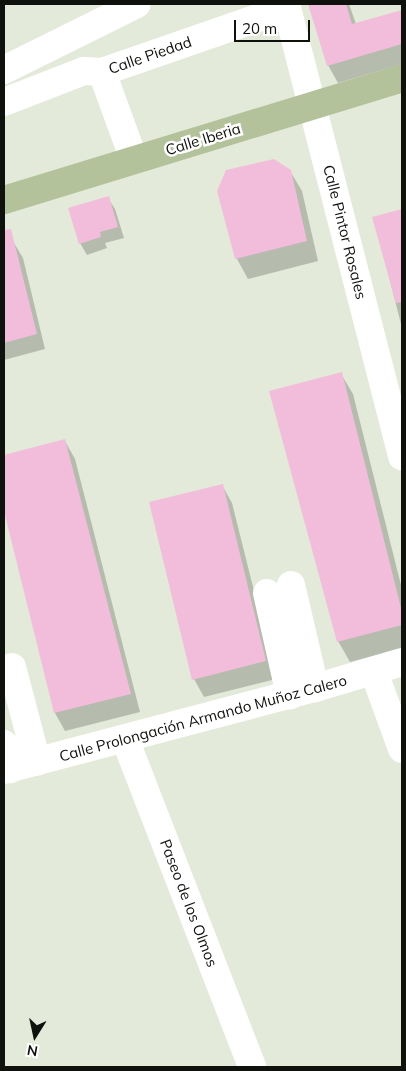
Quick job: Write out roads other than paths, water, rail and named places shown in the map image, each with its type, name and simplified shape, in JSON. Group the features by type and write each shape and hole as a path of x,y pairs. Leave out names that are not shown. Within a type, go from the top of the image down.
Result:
{"main road":[{"name":"Calle Iberia","path":"4,200 402,78"}],"street":[{"path":"4,70 138,4"},
{"name":"Calle Piedad","path":"134,160 102,72 287,8"},
{"name":"Calle Pintor Rosales","path":"287,8 402,457"},
{"path":"4,102 84,71 102,72"},
{"path":"279,589 302,692"},
{"name":"Calle Prolongación Armando Muñoz Calero","path":"6,761 37,762 302,692 374,672 402,662"},
{"path":"12,667 37,762"},
{"path":"374,672 402,749"},
{"name":"Paseo de los Olmos","path":"125,738 252,1067"}]}
